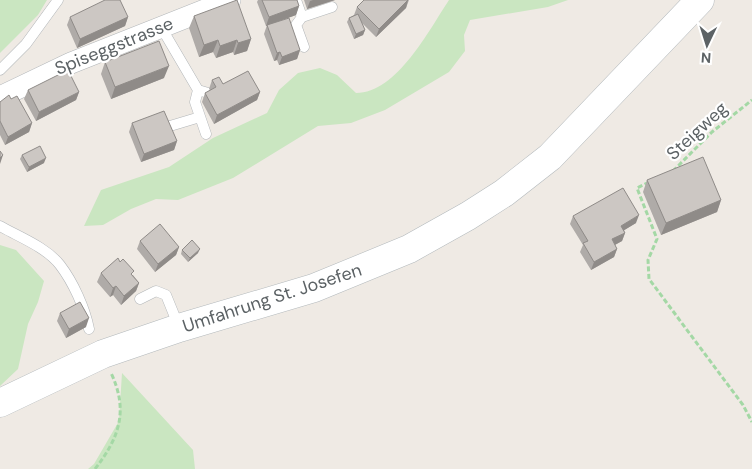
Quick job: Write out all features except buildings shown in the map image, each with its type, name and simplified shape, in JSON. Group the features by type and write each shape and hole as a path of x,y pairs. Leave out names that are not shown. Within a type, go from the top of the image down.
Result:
{"street":[{"name":"Spiseggstrasse","path":"0,97 71,63 230,0"},
{"name":"Umfahrung St. Josefen","path":"0,403 103,354 179,328 314,288 409,249 504,194 550,157 700,0"}],"lane":[{"path":"0,70 26,44 58,0"},
{"path":"296,0 302,17"},
{"path":"304,47 296,25 302,17 332,7"},
{"path":"161,27 203,91 195,102 206,134"},
{"path":"170,126 200,117"},
{"path":"0,226 39,248 59,264 85,311 89,329"},
{"path":"140,299 156,291 166,295 179,328"}],"path":[{"name":"Steigweg","path":"672,173 712,132 752,100"},
{"path":"654,180 637,188 657,239 648,260 649,279 743,405 752,422"},
{"path":"95,469 111,448 121,418 118,387 103,354"}],"green space":[{"path":"0,0 47,0 38,15 0,53"},
{"path":"449,0 568,0 548,7 470,20 464,35 465,51 449,72 385,110 351,123 318,126 233,178 178,200 156,199 131,209 103,225 84,226 101,190 169,167 213,138 267,113 279,90 298,73 320,68 337,75 356,93 371,90 385,83 422,43"},
{"path":"0,245 16,250 44,281 38,302 28,324 18,369 0,386"},
{"path":"122,373 193,450 195,469 88,469 94,464 119,421"}]}
